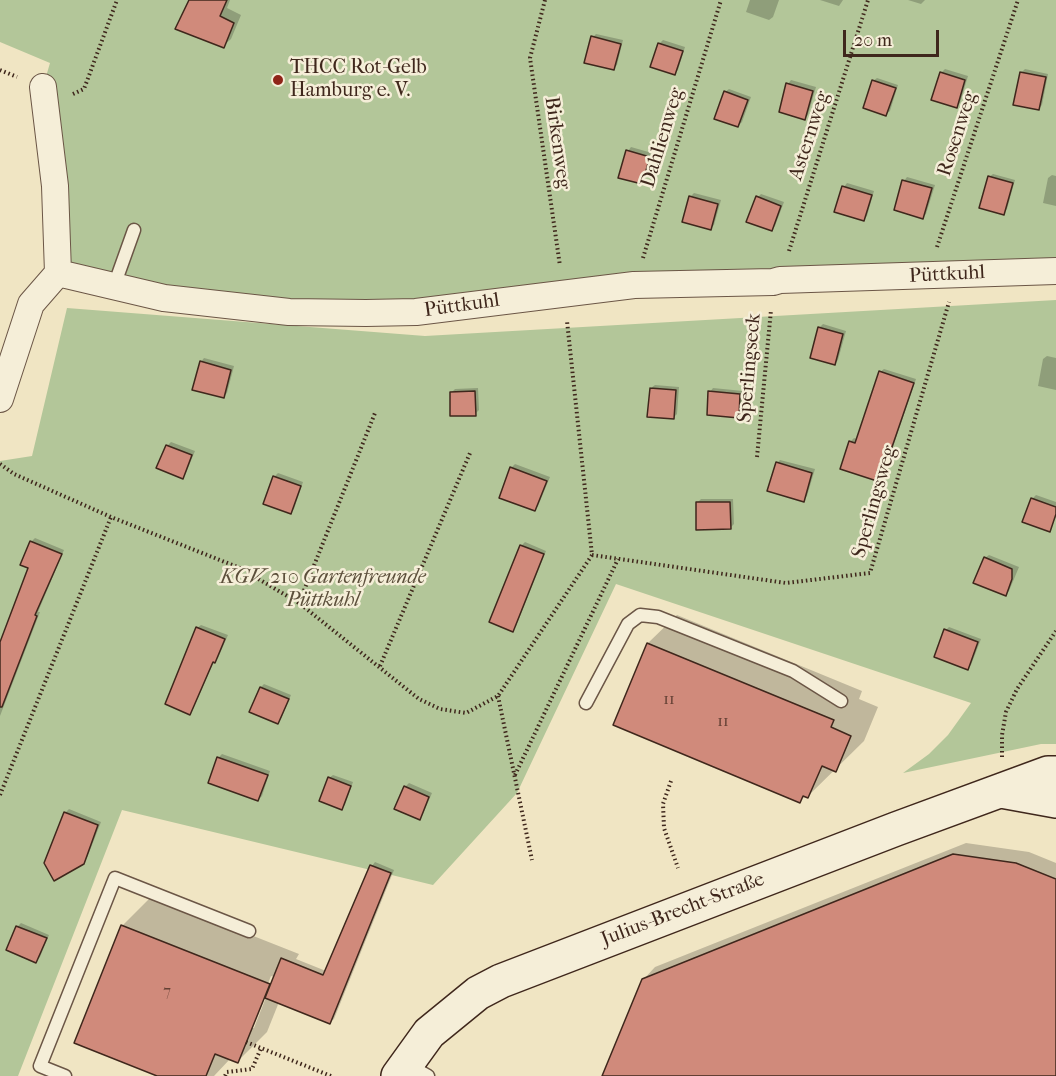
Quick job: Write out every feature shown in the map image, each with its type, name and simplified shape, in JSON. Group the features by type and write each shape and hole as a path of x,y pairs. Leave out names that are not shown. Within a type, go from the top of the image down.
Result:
{"street":[{"path":"0,399 31,304 58,273 55,186 43,87"},
{"name":"Püttkuhl","path":"58,273 164,297 289,312 355,313 416,312 634,285 1056,271"},
{"name":"Julius-Brecht-Straße","path":"410,1072 429,1033 478,993 501,981 650,922 1001,776 1056,773"},
{"path":"1001,776 1056,801"}],"lane":[{"path":"114,286 134,230"},
{"path":"586,703 628,624 640,615 658,617 793,671 841,701"},
{"path":"65,1076 40,1066 115,878 249,931"}],"path":[{"path":"43,87 72,94 84,89 117,0"},
{"name":"Birkenweg","path":"545,0 530,58 564,292 592,555"},
{"name":"Dahlienweg","path":"634,285 721,0"},
{"name":"Asternweg","path":"776,281 868,0"},
{"name":"Rosenweg","path":"927,276 1018,0"},
{"name":"Sperlingsweg","path":"592,555 786,583 870,573 958,273"},
{"name":"Sperlingseck","path":"757,458 776,281"},
{"path":"299,603 375,413"},
{"path":"380,666 470,453"},
{"path":"0,464 14,474 111,517 240,568 299,603 419,699 440,709 466,712 498,696 592,555"},
{"path":"0,795 111,517"},
{"path":"515,776 618,559"},
{"path":"1001,776 1002,735 1006,712 1017,689 1056,631"},
{"path":"498,696 532,860"},
{"path":"671,781 663,804 664,828 678,868"},
{"path":"246,1042 331,1076"},
{"path":"225,1076 226,1072 252,1069 261,1048"}],"green space":[{"path":"0,0 1056,0 1056,270 366,313 58,274 43,87 50,63 0,42"},
{"name":"KGV 210 Gartenfreunde Püttkuhl","path":"1056,300 1056,744 1041,744 903,773 929,754 948,735 971,703 616,584 517,793 433,885 122,810 18,1076 0,1076 0,461 32,456 67,308 425,336"}],"building":[{"path":"189,0 227,0 220,16 234,23 224,48 175,29"},
{"path":"591,36 621,44 614,70 584,63"},
{"path":"658,43 683,51 675,75 650,67"},
{"path":"940,72 965,80 957,108 931,100"},
{"path":"1020,72 1046,77 1039,110 1013,105"},
{"path":"872,80 896,88 886,116 863,108"},
{"path":"786,83 813,91 805,120 779,112"},
{"path":"724,91 748,100 738,127 714,119"},
{"path":"626,150 650,157 642,184 618,178"},
{"path":"988,176 1013,183 1004,215 979,208"},
{"path":"902,180 932,188 923,219 894,210"},
{"path":"842,186 872,195 864,221 834,212"},
{"path":"689,196 718,204 711,230 682,222"},
{"path":"756,196 781,206 772,231 746,222"},
{"path":"818,327 843,334 835,365 810,358"},
{"path":"200,361 231,370 224,398 192,390"},
{"path":"879,371 914,383 880,482 840,469 849,441 855,443"},
{"path":"650,388 676,390 674,419 647,417"},
{"path":"475,391 476,416 450,416 450,392"},
{"path":"708,391 740,394 739,418 707,415"},
{"path":"166,445 192,455 183,479 156,468"},
{"path":"776,462 812,473 804,502 767,491"},
{"path":"510,467 547,481 535,511 499,498"},
{"path":"273,476 301,486 291,514 263,504"},
{"path":"1031,498 1056,507 1050,532 1022,522"},
{"path":"696,502 730,502 731,529 696,530"},
{"path":"30,541 62,554 35,615 37,616 2,707 0,707 0,642 28,568 20,565"},
{"path":"520,545 544,554 513,632 489,622"},
{"path":"984,557 1012,569 1012,579 1006,596 973,583"},
{"path":"196,627 225,639 190,715 165,704"},
{"path":"944,629 978,642 968,670 934,657"},
{"path":"647,643 834,720 831,727 851,736 836,772 822,766 808,798 803,796 800,803 613,725"},
{"path":"260,687 289,699 278,724 249,712"},
{"path":"217,757 268,775 258,801 208,783"},
{"path":"328,777 351,786 342,810 319,801"},
{"path":"404,786 429,797 420,820 394,809"},
{"path":"64,812 98,825 84,864 54,881 44,863"},
{"path":"953,854 1016,863 1056,879 1056,1076 602,1076 642,979"},
{"path":"370,865 391,873 330,1024 265,998 281,958 323,975"},
{"path":"121,925 270,984 238,1063 215,1054 206,1076 157,1076 74,1043"},
{"path":"16,926 47,938 36,963 6,950"}],"place":[{"name":"THCC Rot-Gelb Hamburg e. V.","path":"278,80"}]}
